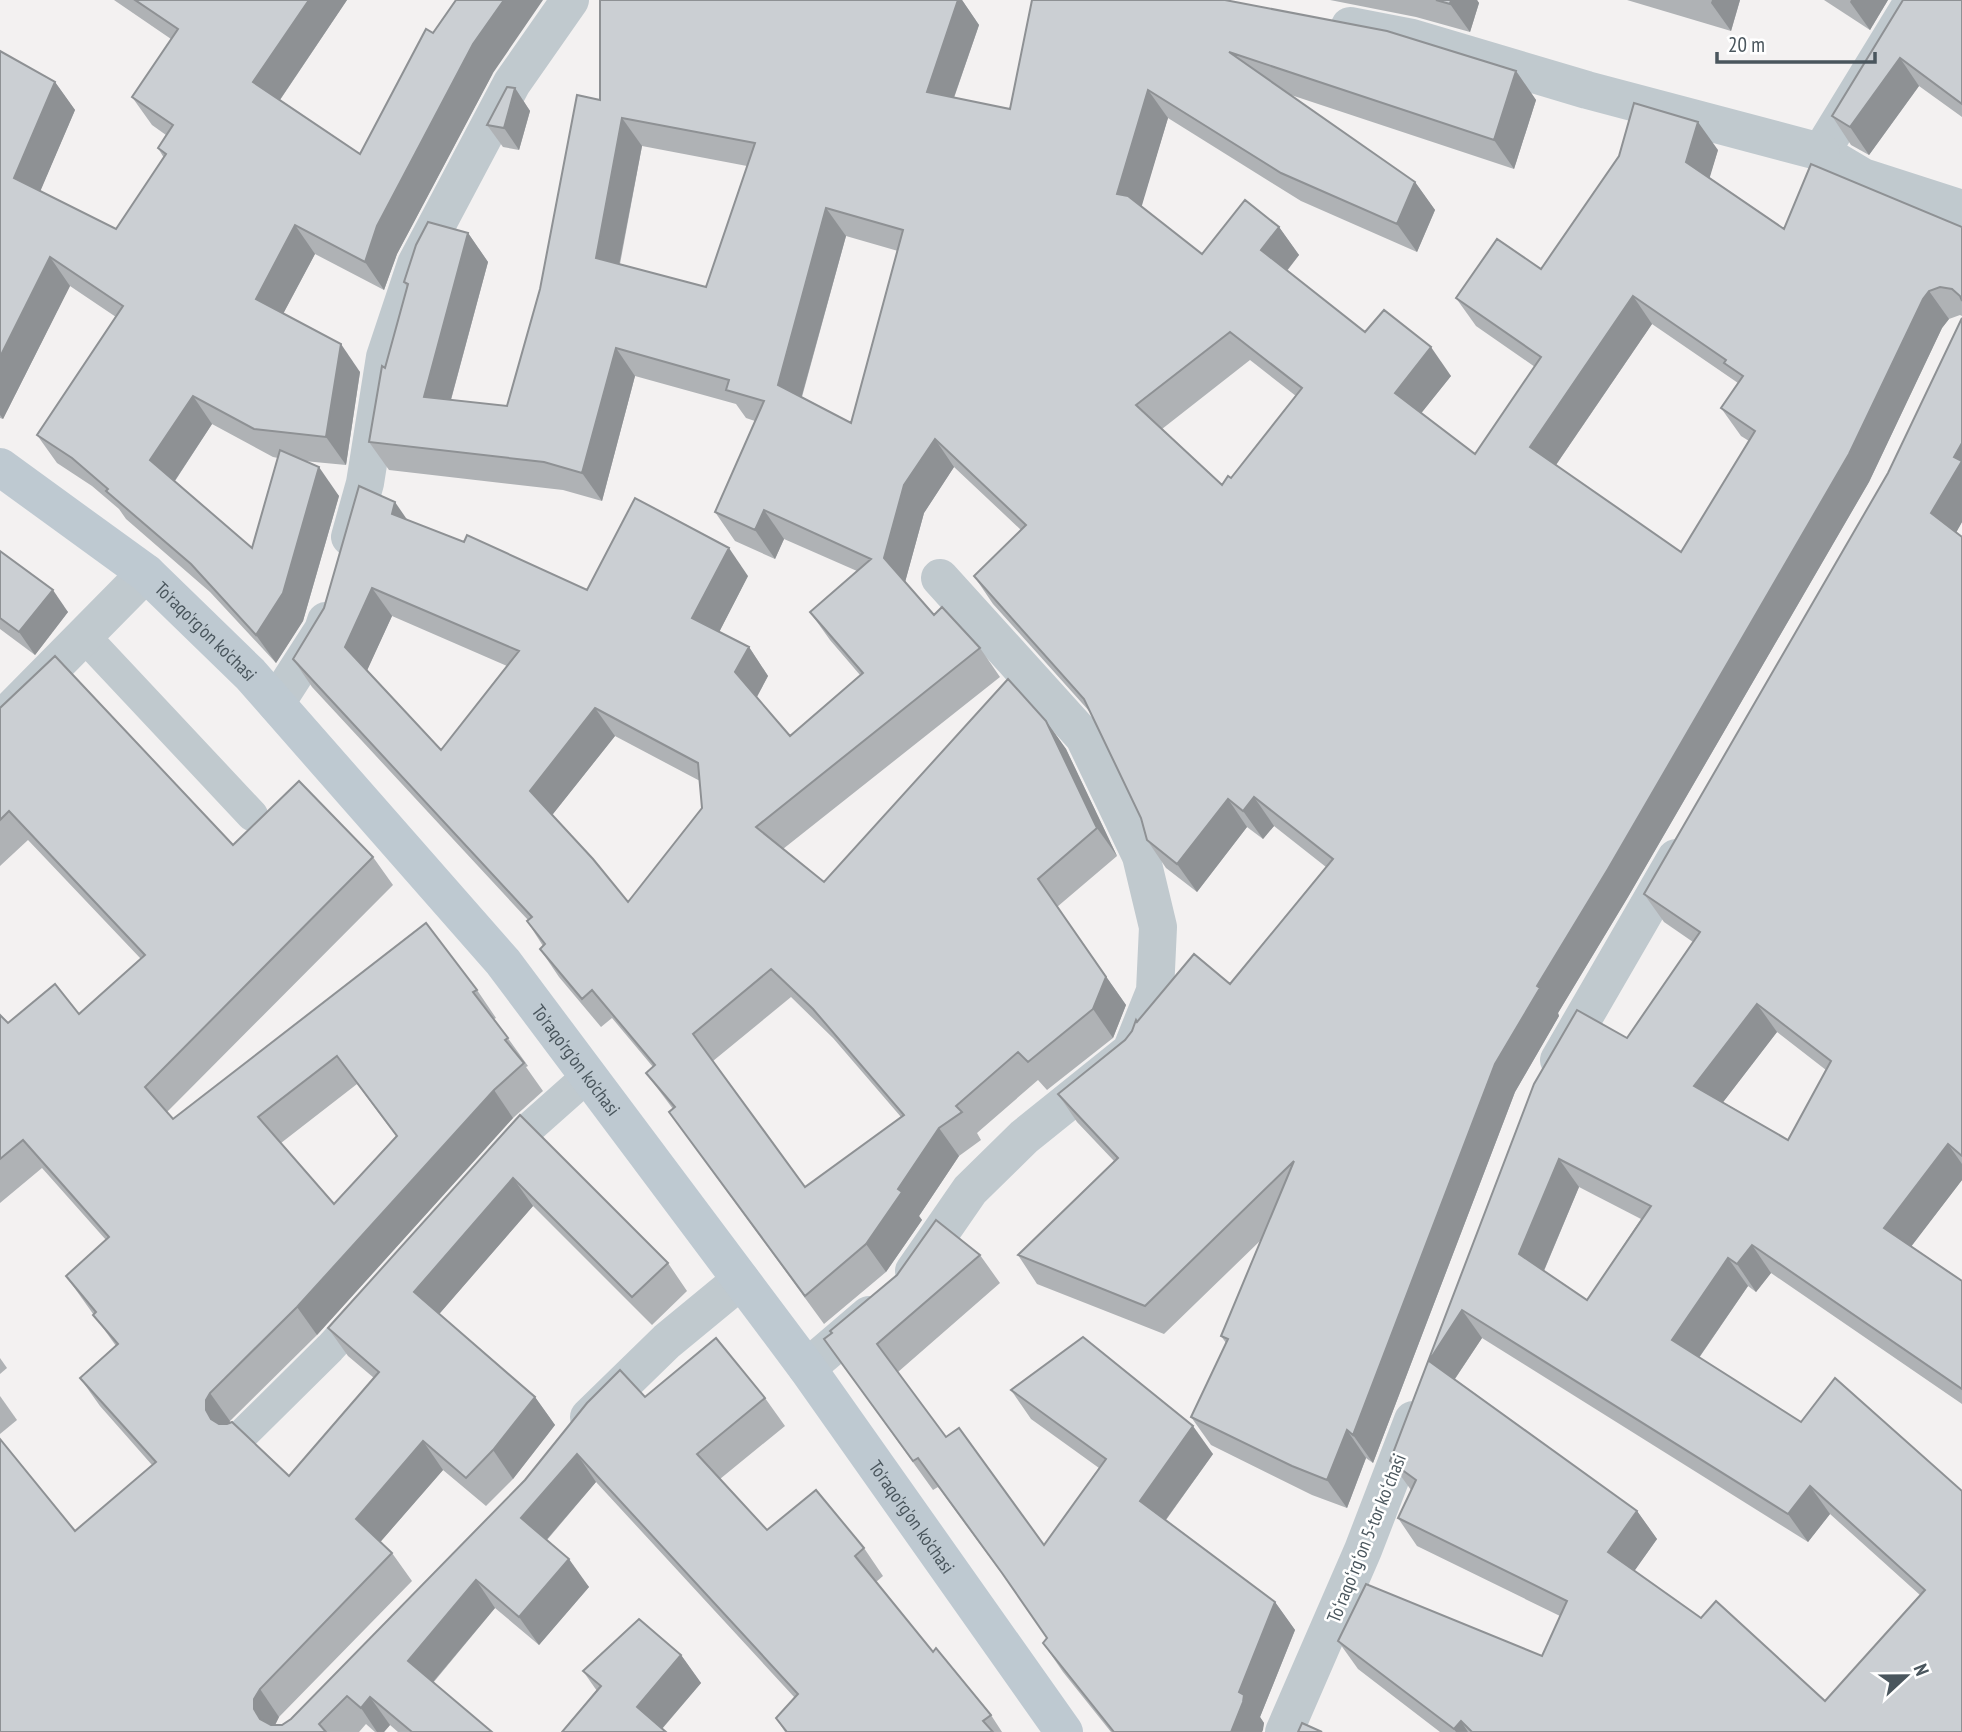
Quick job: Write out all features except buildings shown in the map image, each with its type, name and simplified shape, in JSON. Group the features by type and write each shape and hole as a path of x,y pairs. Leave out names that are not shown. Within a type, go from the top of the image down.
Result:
{"street":[{"path":"276,703 323,631 365,483 385,357 416,264 512,83 570,0"},
{"path":"1821,152 1914,0"},
{"path":"1320,20 1412,37 1587,90 1821,152 1863,177 1962,209"},
{"name":"To'raqo'rg'on ko'chasi","path":"0,467 146,573 250,674 503,962 807,1368 1064,1732"},
{"path":"0,721 146,573"},
{"path":"807,1368 902,1287 971,1190 1015,1145 1131,1051 1155,991 1158,927 1141,856 1084,737 940,578"},
{"path":"1541,1091 1694,828"},
{"path":"567,1444 590,1416 667,1341 741,1280"},
{"name":"Toʻraqoʻrgʻon 5-tor koʻchasi","path":"1284,1732 1363,1550 1427,1384"}],"lane":[{"path":"84,636 252,815"},
{"path":"480,1182 527,1130 589,1075"},
{"path":"243,1434 330,1348 386,1286"}]}
